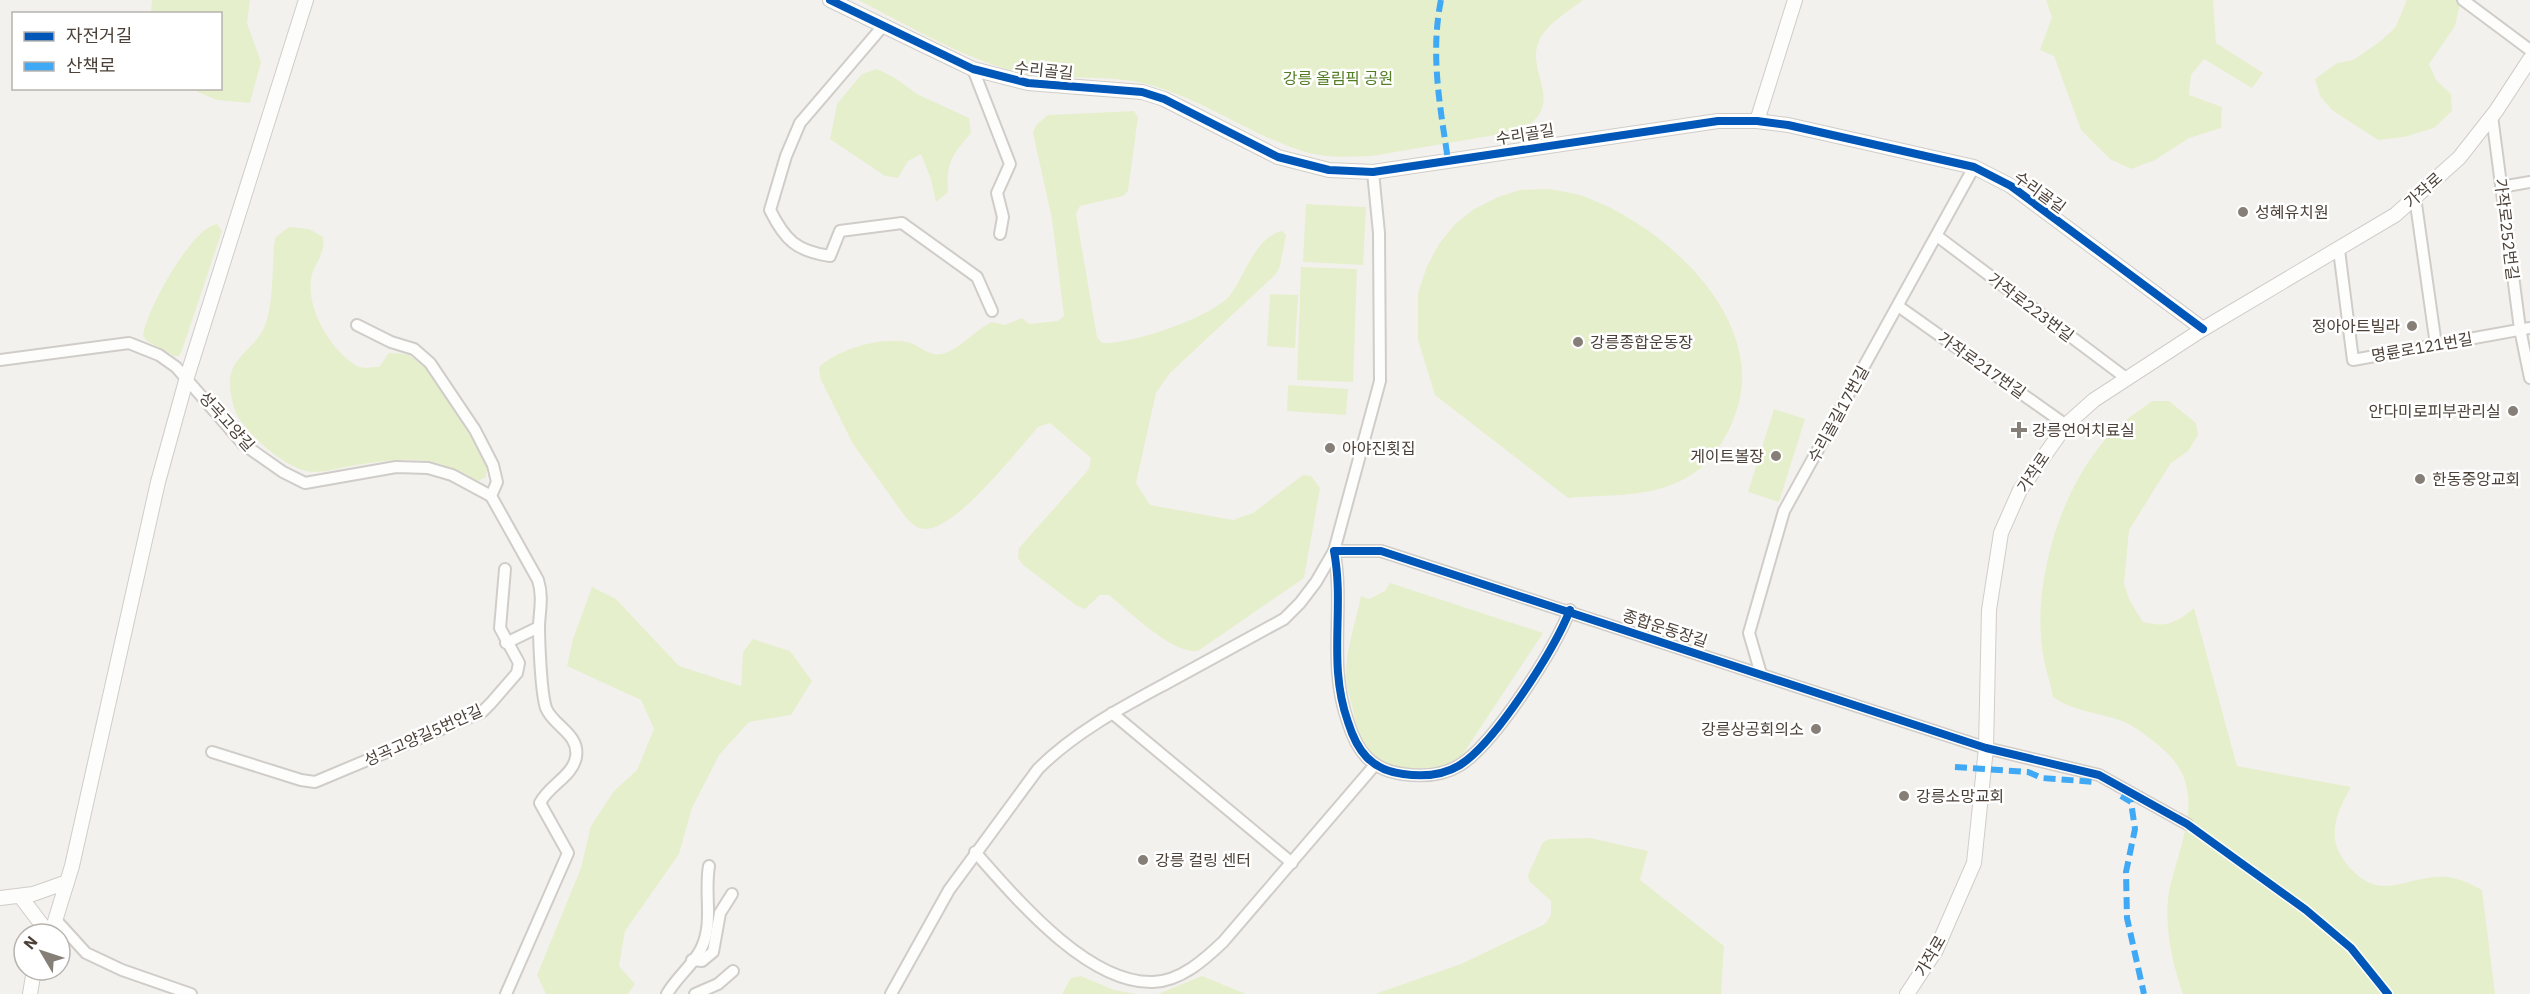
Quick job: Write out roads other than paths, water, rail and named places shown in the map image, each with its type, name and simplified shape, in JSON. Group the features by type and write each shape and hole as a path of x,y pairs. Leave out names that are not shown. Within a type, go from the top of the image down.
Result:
{"street":[{"path":"191,994 122,970 86,953 56,920 68,882 158,482 187,377 306,0"},
{"name":"수리골길","path":"830,0 973,69 1028,83 1142,92 1164,99 1278,157 1329,171 1373,172 1707,123 1758,120 1922,153 1974,167 2011,186 2203,329"},
{"path":"1758,120 1795,0"},
{"path":"2463,0 2530,50"},
{"path":"883,27 800,123 786,156 770,210 783,235 812,254 830,256 840,231 902,223 977,277 992,311"},
{"name":"가작로","path":"1907,994 1936,950 1974,863 1986,747 1989,610 2001,533 2020,490 2066,425 2126,378 2203,329 2395,215 2459,158 2492,116 2530,59"},
{"path":"973,69 1010,164 997,193 1004,217 1000,234"},
{"name":"가작로252번길","path":"2492,116 2501,187 2525,328 2530,378"},
{"name":"수리골길17번길","path":"1761,674 1749,633 1784,511 1974,167"},
{"path":"891,994 938,909 975,852 1038,770 1066,742 1112,713 1284,619 1316,582 1334,551 1381,376 1379,233 1373,172"},
{"path":"2501,187 2530,182"},
{"path":"2415,198 2436,345"},
{"name":"가작로223번길","path":"1937,236 2126,378"},
{"name":"명륜로121번길","path":"2339,250 2352,360 2525,328"},
{"name":"가작로217번길","path":"1898,306 2066,425"},
{"path":"357,325 391,342 414,349 430,363 475,430 494,465 497,482 490,496 538,580 543,595 539,627 546,708 572,738 577,748 573,768 544,795 540,803 568,853 506,994"},
{"name":"성곡고양길","path":"0,360 129,343 159,355 187,377 243,444 283,472 305,483 396,467 428,468 452,475 490,496"},
{"path":"1334,551 1339,593 1335,643 1342,702 1356,741 1365,758 1374,766 1400,774 1432,776 1462,764 1502,722 1562,630 1570,610"},
{"name":"종합운동장길","path":"1334,551 1381,551 1570,610 1986,747 2099,775 2187,824"},
{"name":"성곡고양길5번안길","path":"212,752 301,780 315,782 482,712 517,673 519,663 506,644 500,628 505,569"},
{"path":"506,644 539,627"},
{"path":"1112,713 1292,863"},
{"path":"975,852 1036,920 1067,944 1109,972 1134,981 1155,982 1182,974 1203,961 1223,942 1374,766"},
{"path":"667,994 700,952 706,938 709,917 705,887 709,866"},
{"path":"0,898 20,896 68,882"},
{"path":"692,960 702,961 713,952 720,913 732,894"},
{"path":"20,896 41,922"},
{"path":"695,994 718,984 733,971"}],"tunnel":[{"path":"2187,824 2306,910 2351,948 2388,994"}],"place":[{"name":"성혜유치원","path":"2243,212"},
{"name":"정아아트빌라","path":"2412,326"},
{"name":"강릉종합운동장","path":"1578,342"},
{"name":"안다미로피부관리실","path":"2513,411"},
{"name":"강릉언어치료실","path":"2019,430"},
{"name":"아야진횟집","path":"1330,448"},
{"name":"게이트볼장","path":"1776,456"},
{"name":"한동중앙교회","path":"2420,479"},
{"name":"강릉상공회의소","path":"1816,729"},
{"name":"강릉소망교회","path":"1904,796"},
{"name":"강릉 컬링 센터","path":"1143,860"}],"park label":[{"name":"강릉 올림픽 공원","path":"1338,78"}]}
